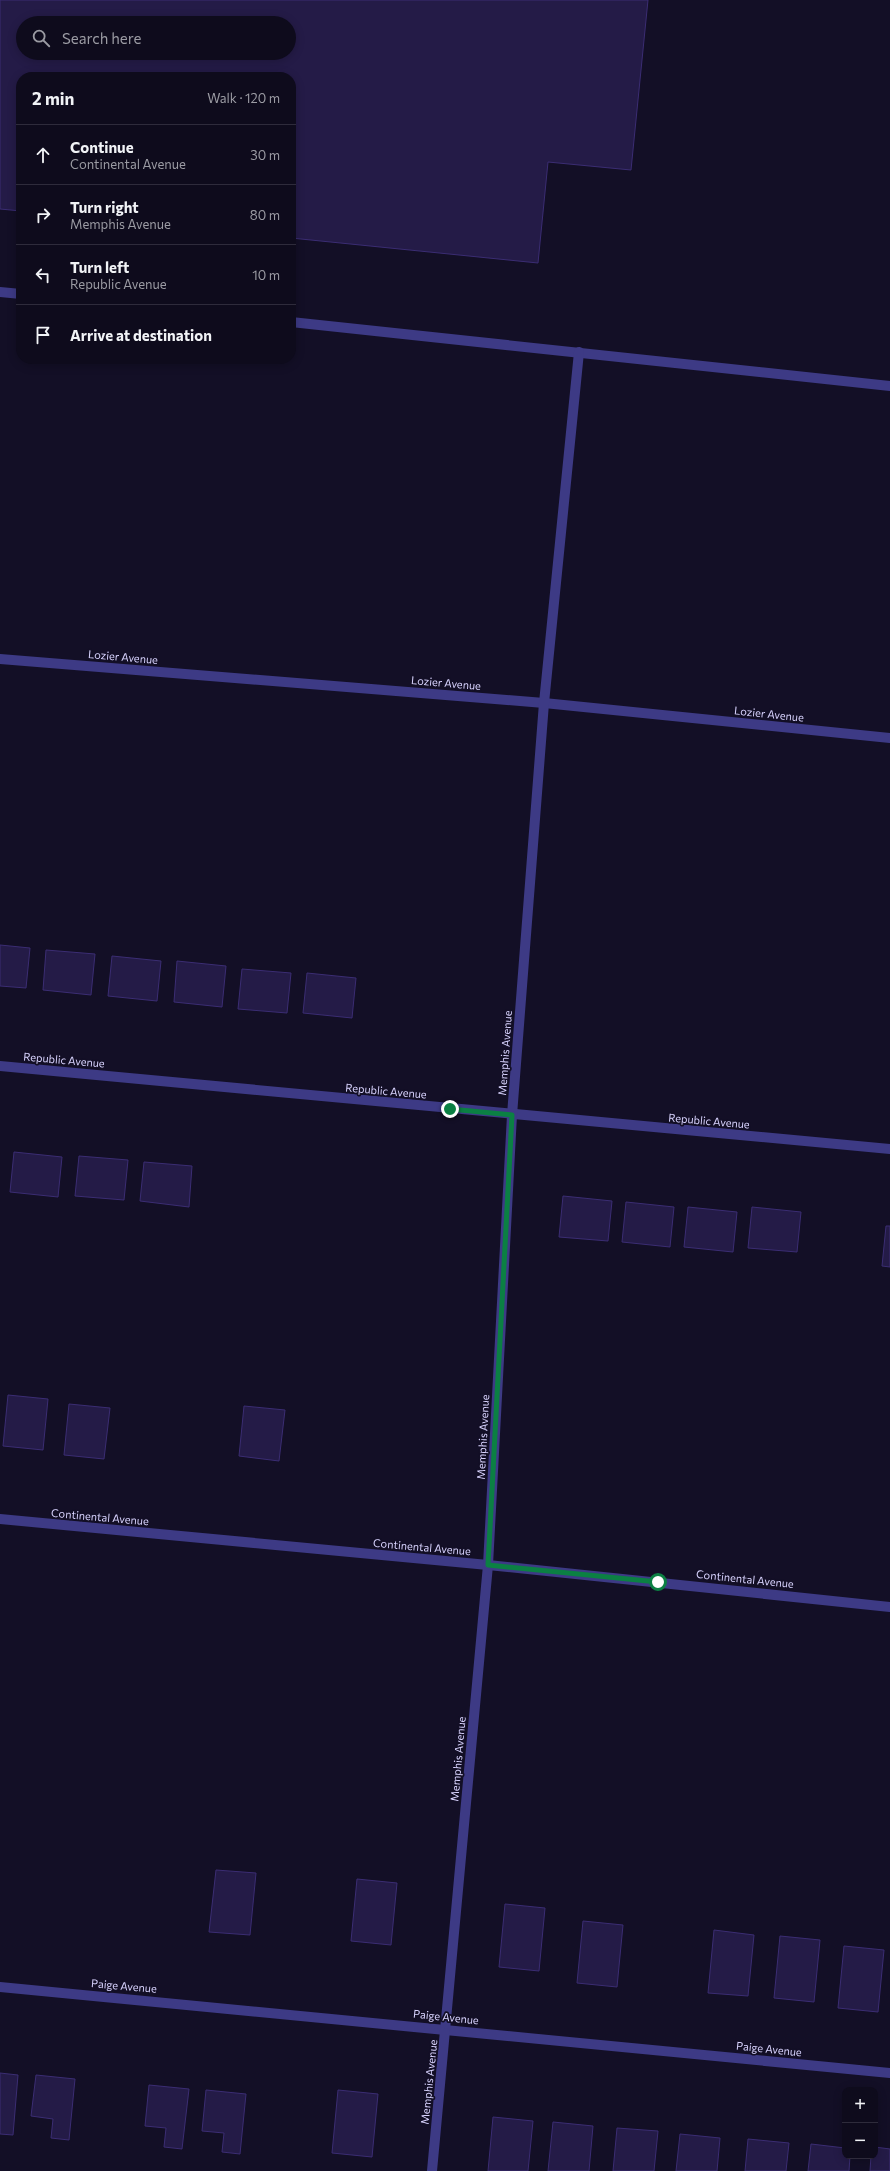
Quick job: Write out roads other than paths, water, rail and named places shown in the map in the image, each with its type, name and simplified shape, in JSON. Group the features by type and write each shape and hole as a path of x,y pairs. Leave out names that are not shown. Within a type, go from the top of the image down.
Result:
{"street":[{"path":"0,292 16,294"},
{"path":"296,323 890,386"},
{"name":"Memphis Avenue","path":"432,2171 488,1565 512,1115 544,703 579,352"},
{"name":"Lozier Avenue","path":"0,659 544,703 890,738"},
{"name":"Republic Avenue","path":"0,1066 512,1115 890,1149"},
{"name":"Continental Avenue","path":"0,1519 488,1565 890,1607"},
{"name":"Paige Avenue","path":"0,1987 890,2073"}]}
